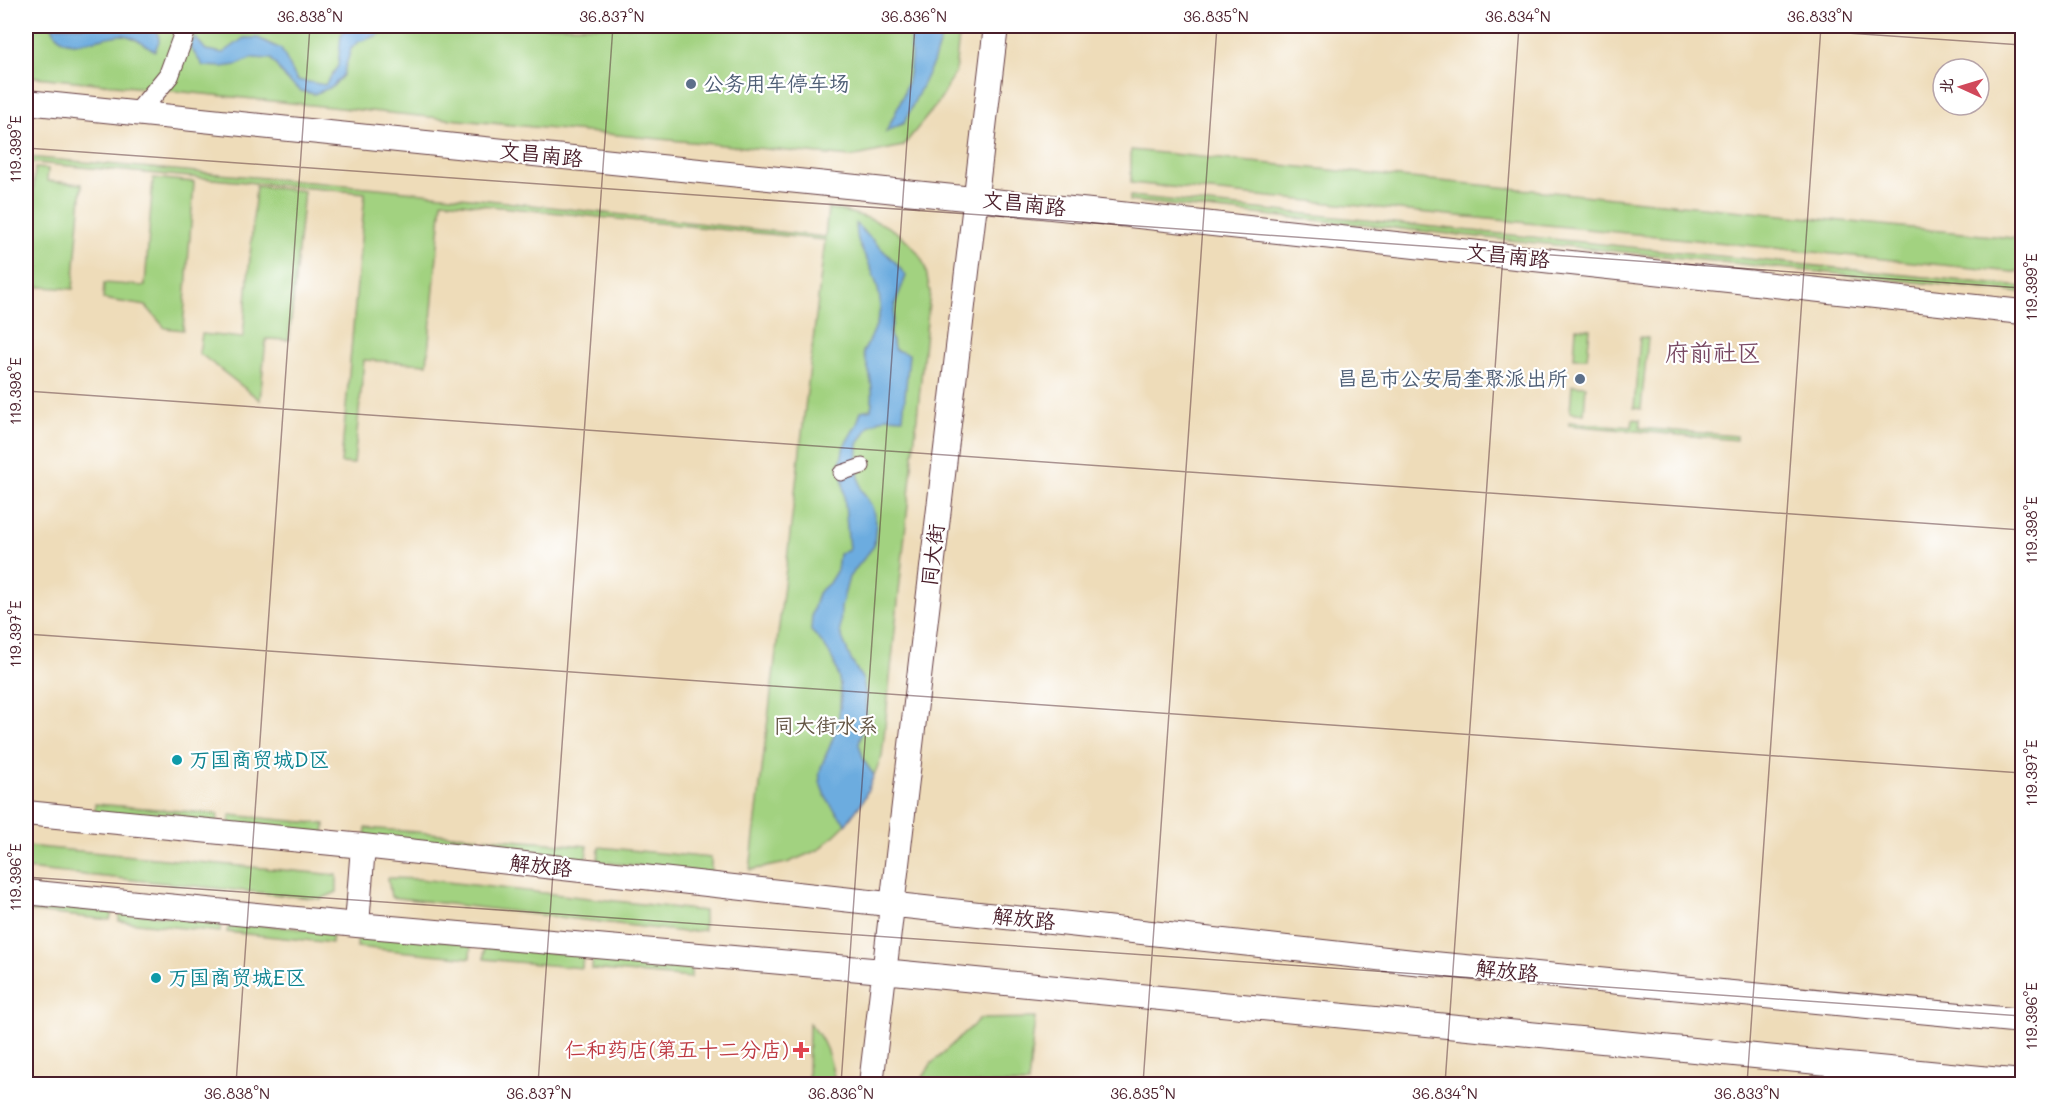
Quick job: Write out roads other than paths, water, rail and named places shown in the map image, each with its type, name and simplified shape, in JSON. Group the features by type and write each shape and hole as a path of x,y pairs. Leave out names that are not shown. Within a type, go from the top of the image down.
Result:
{"street":[{"path":"137,114 169,75 187,26"},
{"name":"同大街","path":"871,1084 996,26"},
{"name":"文昌南路","path":"26,102 976,199 2022,312"},
{"path":"841,473 862,466"},
{"name":"解放路","path":"26,813 363,846 1413,962 2022,1021"},
{"path":"357,925 363,846"},
{"path":"26,892 357,925 883,971 2022,1082"}],"water":[{"path":"52,26 143,26 158,33 159,41 155,51 126,35 73,43 57,36"},
{"path":"348,26 393,26 376,36 358,42 351,49 343,75 332,87 314,94 301,91 287,80 271,59 252,58 237,65 222,67 203,66 190,47 195,37 206,50 223,53 244,38 258,38 281,49 297,80 325,85 338,66 341,35"},
{"path":"909,26 945,26 933,63 904,123 886,132 908,81 911,56"},
{"path":"856,224 906,276 896,301 890,335 895,350 909,354 903,418 886,417 869,426 858,444 857,467 861,489 872,507 876,522 874,546 849,577 841,607 840,632 851,660 863,680 866,713 859,744 864,761 874,775 863,801 846,824 828,801 820,780 822,765 836,730 841,699 840,684 831,656 823,643 811,631 812,614 818,593 829,583 837,570 839,554 849,550 840,465 844,446 857,424 861,411 871,409 872,402 871,380 863,352 879,317 880,306 877,285 859,243"}],"place":[{"name":"公务用车停车场","path":"691,84"},
{"name":"昌邑市公安局奎聚派出所","path":"1580,379"},
{"name":"万国商贸城D区","path":"177,760"},
{"name":"万国商贸城E区","path":"156,978"},
{"name":"仁和药店(第五十二分店)","path":"801,1050"}],"district":[{"name":"府前社区","path":"1713,353"}],"park label":[{"name":"同大街水系","path":"826,726"}]}
